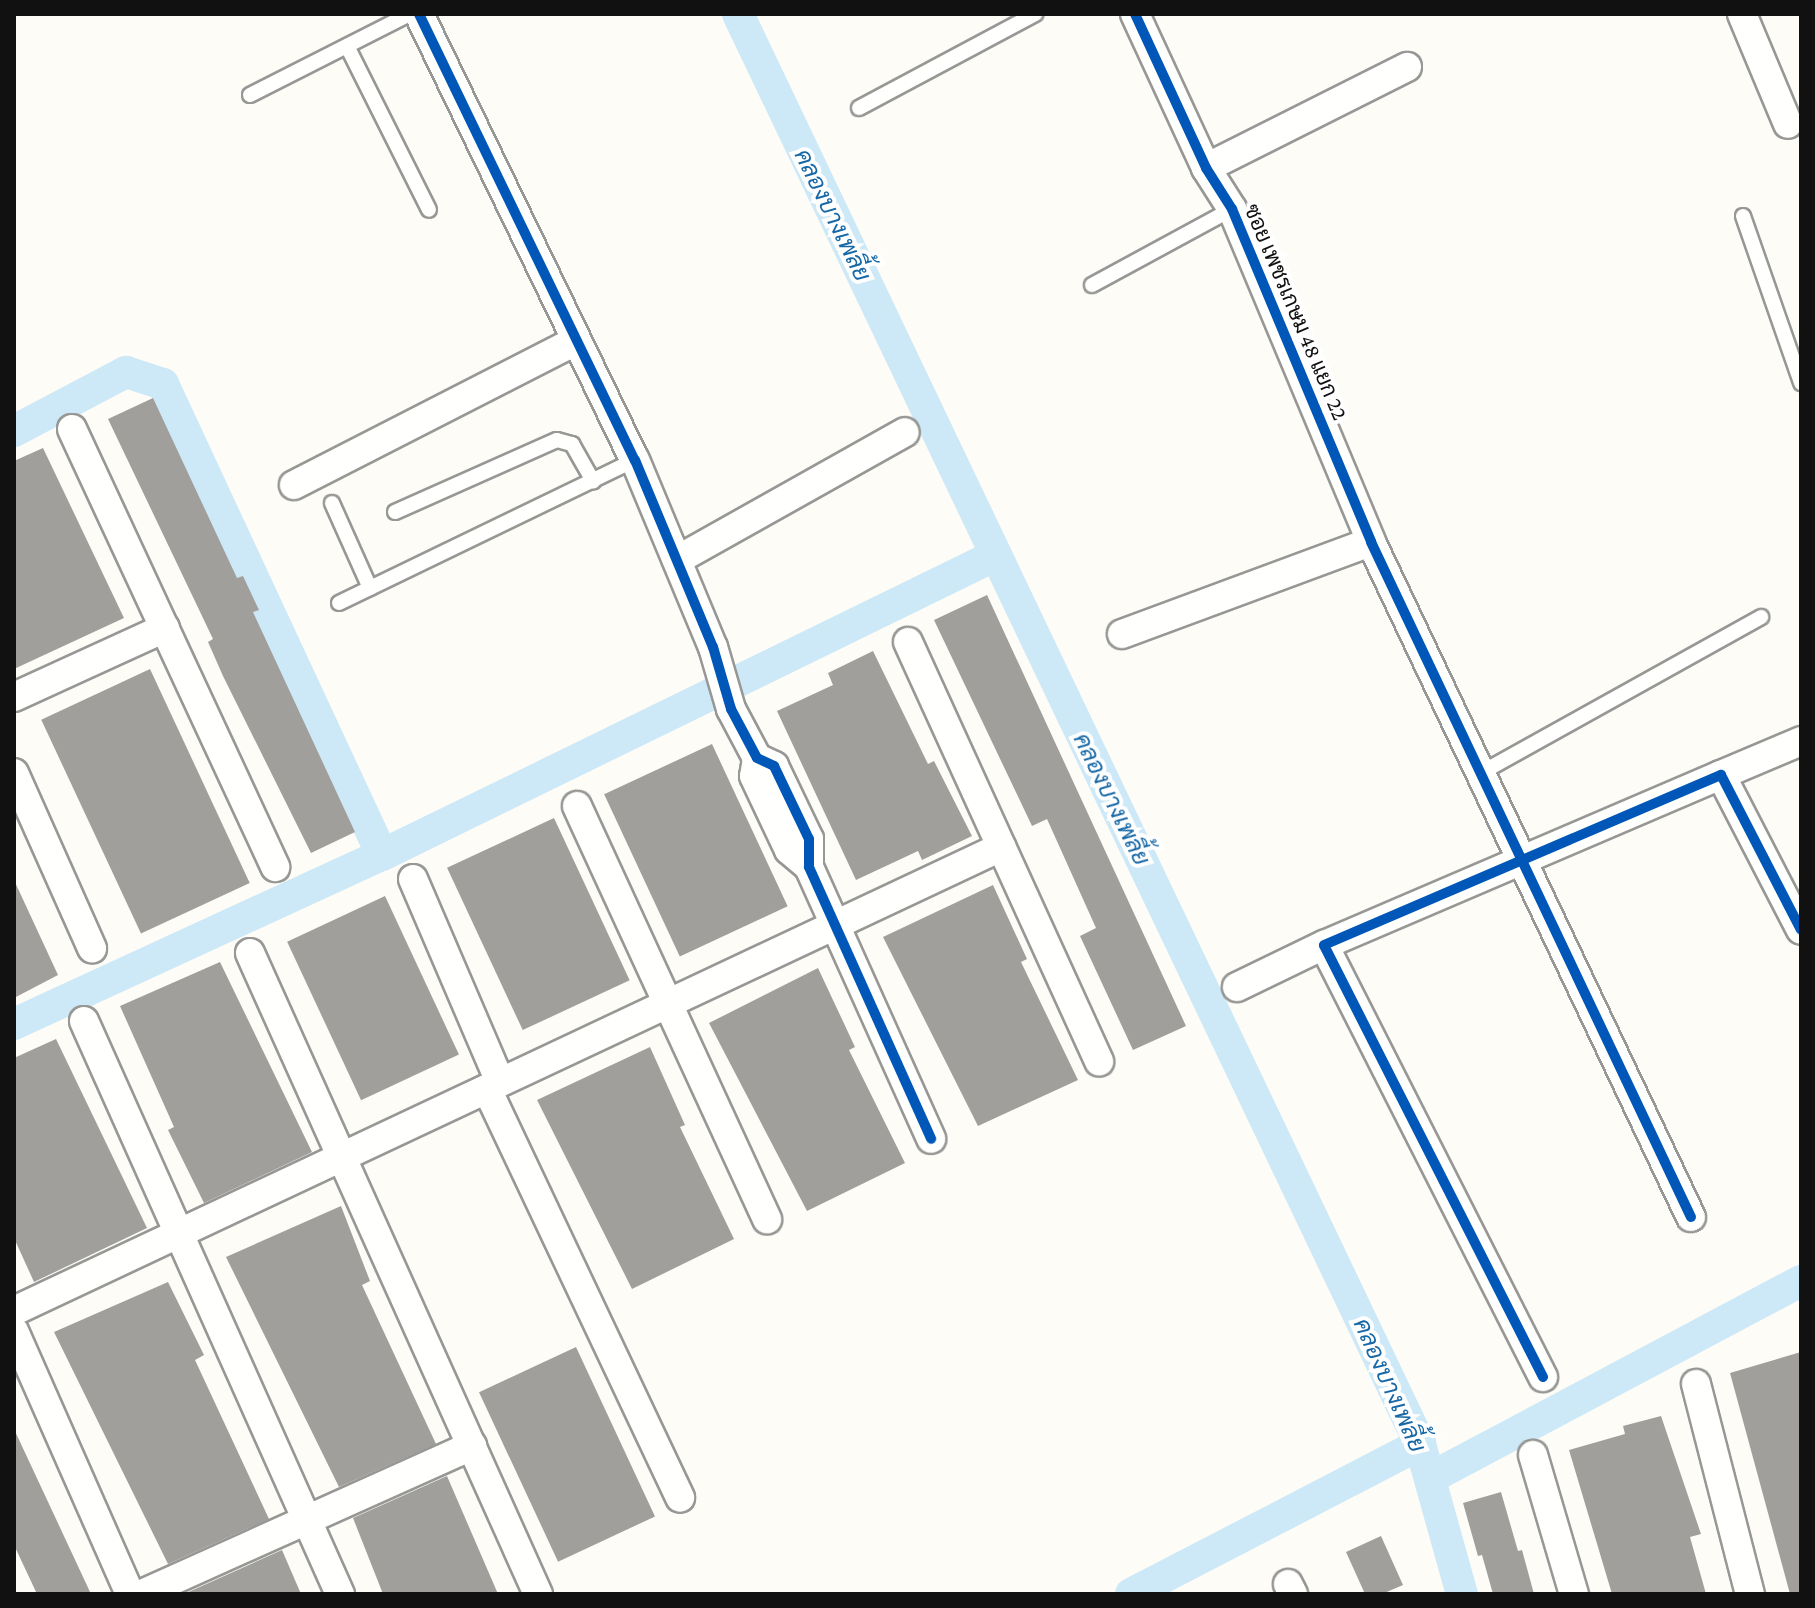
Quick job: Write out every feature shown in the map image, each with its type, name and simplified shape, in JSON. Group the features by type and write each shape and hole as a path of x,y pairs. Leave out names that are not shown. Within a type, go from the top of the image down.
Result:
{"street":[{"path":"419,14 635,460 713,647 731,709 757,758 774,766 809,839 809,867 931,1139"},
{"name":"ซอย เพชรเกษม 48 แยก 22","path":"1135,14 1206,168 1232,209 1371,542 1691,1217"},
{"path":"1742,14 1788,124"},
{"path":"1206,168 1407,67"},
{"path":"294,485 576,341"},
{"path":"72,429 275,867"},
{"path":"677,560 905,432"},
{"path":"1122,634 1371,542"},
{"path":"14,697 165,628"},
{"path":"908,642 1099,1062"},
{"path":"1237,987 1520,857 1801,741"},
{"path":"14,773 92,948"},
{"path":"1721,775 1801,930"},
{"path":"577,806 767,1219"},
{"path":"14,1311 1001,847"},
{"path":"413,879 493,1086 680,1498"},
{"path":"1324,945 1543,1377"},
{"path":"250,953 538,1594"},
{"path":"84,1021 340,1594"},
{"path":"14,1331 130,1594"},
{"path":"1696,1384 1750,1594"},
{"path":"142,1594 472,1446"},
{"path":"1533,1455 1574,1594"}],"lane":[{"path":"250,95 410,14"},
{"path":"859,108 1035,14"},
{"path":"347,46 429,210"},
{"path":"1092,285 1232,209"},
{"path":"1743,216 1801,383"},
{"path":"395,512 557,440 572,444 593,481"},
{"path":"339,603 635,460"},
{"path":"332,503 370,588"},
{"path":"1479,774 1761,617"}],"building":[{"path":"153,398 237,578 243,576 259,610 253,612 355,832 311,853 223,676 208,642 213,639 108,419"},
{"path":"43,448 124,618 14,669 14,461"},
{"path":"987,595 1186,1026 1133,1050 1080,936 1096,928 1047,819 1032,826 934,620"},
{"path":"873,651 928,764 934,761 972,836 922,860 918,851 856,880 777,711 833,685 828,673"},
{"path":"150,669 250,883 141,934 41,720"},
{"path":"712,744 788,906 680,957 604,794"},
{"path":"554,818 630,980 523,1030 447,868"},
{"path":"14,880 58,975 14,998"},
{"path":"993,885 1027,959 1021,962 1078,1080 978,1126 883,937"},
{"path":"385,896 459,1055 361,1100 287,942"},
{"path":"220,962 312,1152 204,1203 168,1130 174,1127 120,1006"},
{"path":"818,968 855,1047 849,1050 905,1163 807,1211 709,1023"},
{"path":"56,1039 147,1228 34,1282 14,1238 14,1058"},
{"path":"650,1047 685,1125 680,1127 734,1239 632,1289 537,1100"},
{"path":"341,1206 370,1281 362,1285 436,1444 339,1487 226,1257"},
{"path":"168,1282 204,1355 195,1360 269,1519 168,1564 54,1332"},
{"path":"576,1347 655,1516 558,1562 479,1392"},
{"path":"1801,1352 1801,1594 1790,1594 1730,1373"},
{"path":"1661,1416 1701,1534 1690,1537 1706,1594 1612,1594 1569,1450 1625,1434 1623,1426"},
{"path":"14,1429 91,1594 37,1594 14,1545"},
{"path":"447,1476 498,1594 383,1594 353,1518"},
{"path":"1501,1492 1534,1594 1493,1594 1482,1555 1478,1556 1463,1503"},
{"path":"1381,1536 1403,1585 1382,1594 1365,1594 1346,1552"},
{"path":"282,1550 301,1594 184,1594"}],"waterway":[{"name":"คลองบางเพลี้ย","path":"738,14 1420,1444 1462,1594"},
{"path":"14,431 126,372 163,384 382,855"},
{"path":"14,1024 382,855 996,555"},
{"path":"1432,1477 1801,1281"},
{"path":"1131,1594 1420,1444"}],"cycle path":[{"path":"419,14 635,460 713,647 731,709 757,758 774,766 809,839 809,867 931,1139"},
{"path":"1135,14 1206,168 1232,209 1371,542 1691,1217"},
{"path":"1543,1377 1324,945 1721,775 1801,930"}]}
